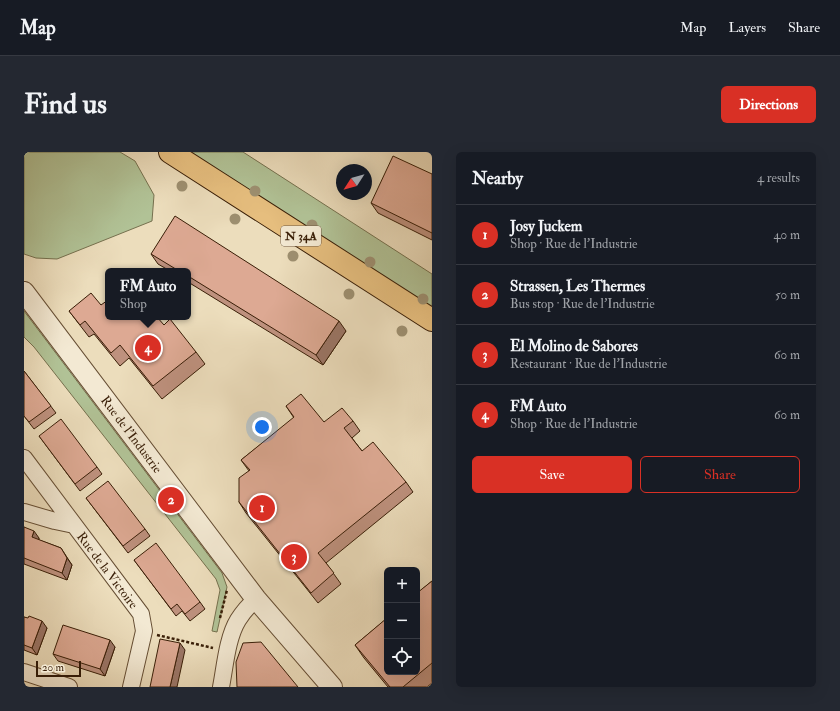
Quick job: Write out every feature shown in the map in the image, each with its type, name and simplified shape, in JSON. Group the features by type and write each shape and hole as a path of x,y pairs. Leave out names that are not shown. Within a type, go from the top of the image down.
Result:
{"main road":[{"name":"N 34A","path":"170,152 432,320"}],"street":[{"name":"Rue de l'Industrie","path":"24,292 256,599 332,687"},
{"name":"Rue de la Victoire","path":"24,458 141,614 144,631 131,687"},
{"name":"Rue de la Victoire","path":"24,512 55,522 74,525"},
{"path":"221,687 231,636 237,621 256,599"},
{"path":"24,672 69,687"}],"path":[{"path":"219,624 227,587"},
{"path":"144,631 213,648"}],"green space":[{"path":"24,152 120,152 135,161 154,195 152,221 57,259 36,258 24,254"},
{"path":"184,152 243,152 432,274 432,310"},
{"path":"24,311 222,573 227,587 217,632 212,631 220,590 216,579 34,347 24,337"}],"building":[{"path":"393,156 432,174 432,233 371,203"},
{"path":"175,216 339,321 316,355 191,278 191,268 174,268 151,254"},
{"path":"91,293 101,305 105,302 105,320 160,320 164,325 171,320 196,352 153,386 120,345 111,353 85,321 80,325 69,311"},
{"path":"24,371 51,406 29,422 24,416"},
{"path":"301,394 324,422 342,408 353,421 344,428 362,451 373,442 406,482 318,553 334,573 311,593 239,502 239,478 250,470 241,460 294,417 286,406"},
{"path":"61,419 97,467 75,484 39,436"},
{"path":"108,481 145,529 123,546 86,498"},
{"path":"24,527 34,531 32,537 61,548 67,558 62,573 24,558"},
{"path":"156,543 200,602 185,614 177,604 171,609 134,560"},
{"path":"432,581 432,663 420,673 420,603 420,591"},
{"path":"29,616 42,621 32,648 24,645 24,617 28,618"},
{"path":"384,621 384,675 418,675 403,687 390,687 355,645"},
{"path":"63,625 110,640 100,669 53,654"},
{"path":"160,639 180,643 170,687 150,687"},
{"path":"261,642 298,687 237,687 236,662 243,643"}],"place":[{"name":"FM Auto","path":"148,348"},
{"name":"Strassen, Les Thermes","path":"171,500"},
{"name":"Josy Juckem","path":"262,508"},
{"name":"El Molino de Sabores","path":"294,557"}]}
